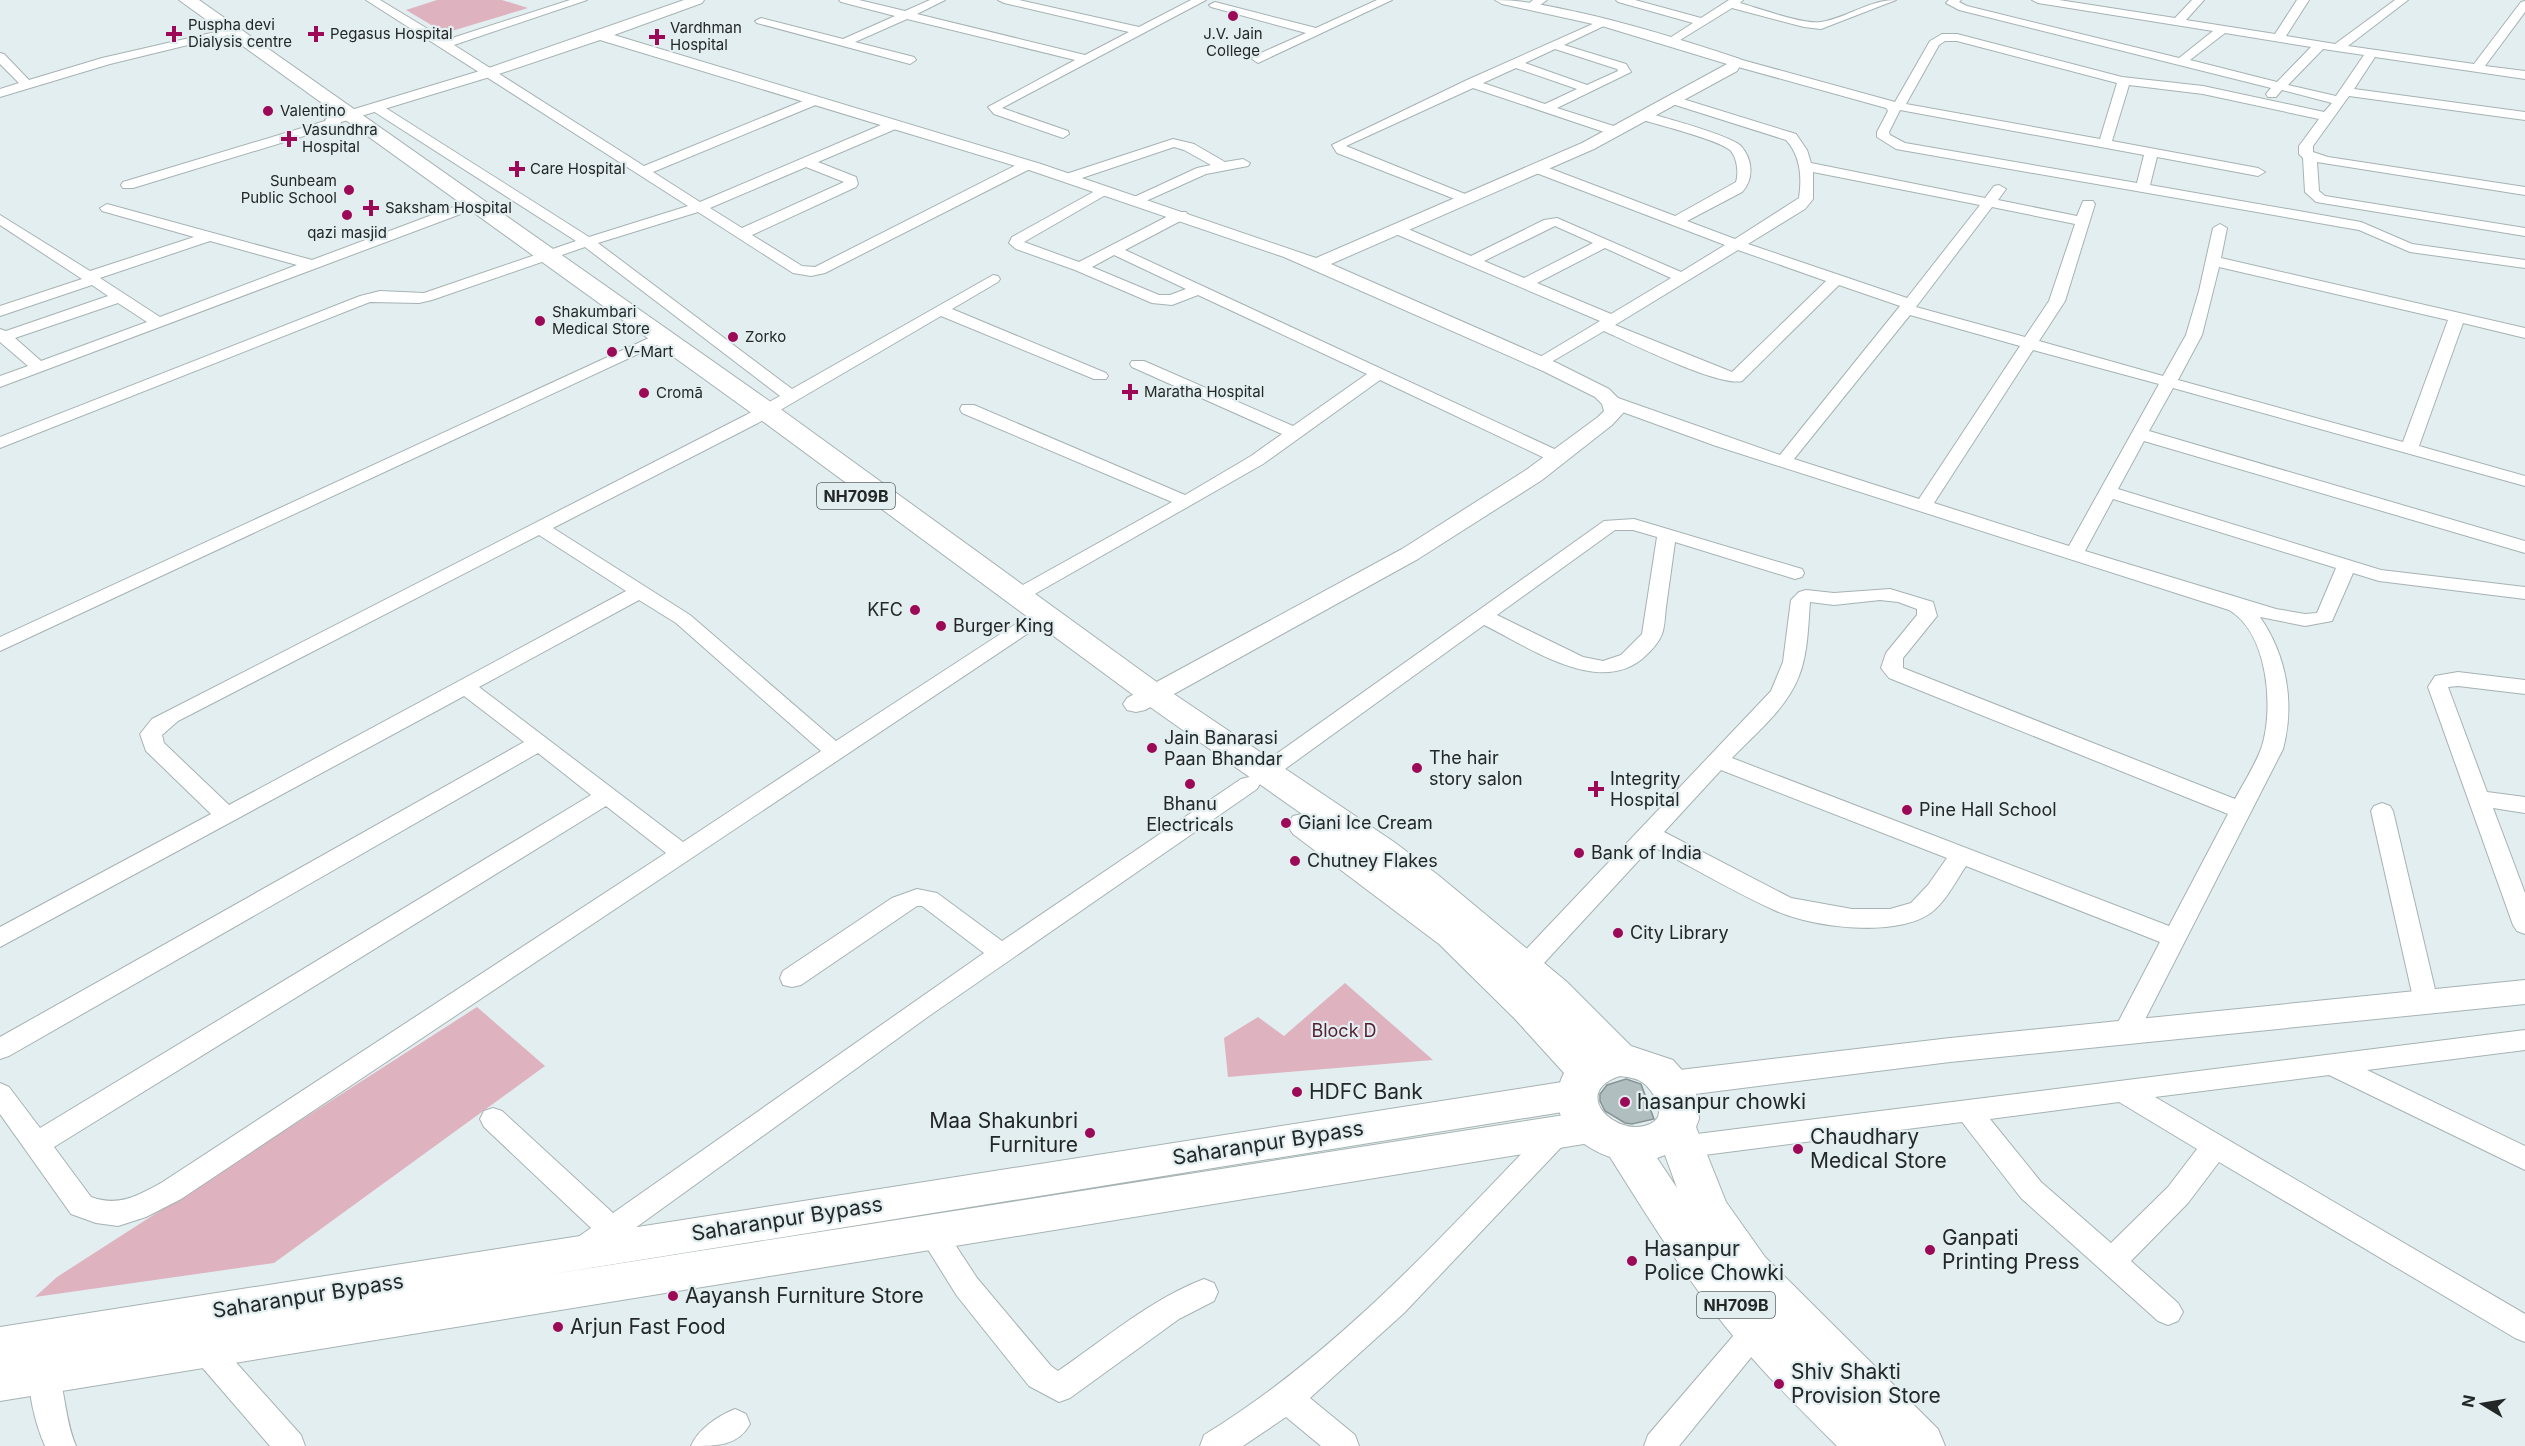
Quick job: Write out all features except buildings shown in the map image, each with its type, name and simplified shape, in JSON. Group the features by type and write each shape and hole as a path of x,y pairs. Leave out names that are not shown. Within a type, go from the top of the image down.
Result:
{"highway":[{"name":"NH709B","path":"171,0 223,34 461,209 538,257"},
{"name":"NH709B","path":"188,0 223,34"},
{"name":"NH709B","path":"340,119 1018,595 1145,699"},
{"name":"NH709B","path":"759,415 1029,624 1145,699 1258,778 1425,884 1586,1023 1593,1105"},
{"name":"NH709B","path":"1258,778 1452,934 1529,1008 1691,1246 1756,1329 1870,1446"},
{"path":"1639,1062 1657,1071 1671,1083 1679,1098 1678,1137 1662,1139 1645,1145 1593,1105 1639,1062"},
{"name":"NH709B","path":"1678,1137 1708,1212 1749,1270 1922,1446"}],"main road":[{"path":"0,1381 931,1232 1593,1105"},
{"name":"Saharanpur Bypass","path":"0,1346 579,1251 1593,1105"}],"street":[{"path":"372,0 445,44 488,74 798,270 811,272 820,270 1027,165"},
{"path":"445,44 581,0"},
{"path":"845,0 1086,59"},
{"path":"844,43 939,0"},
{"path":"1004,0 1140,31"},
{"path":"1258,59 1386,0"},
{"path":"1502,0 1537,3 1672,41 1735,62 1894,106 2258,172"},
{"path":"1622,0 1703,22"},
{"path":"1672,41 1734,2 1804,24 1821,26 1890,0"},
{"path":"1955,0 1952,3 1954,5 2280,86 2343,97 2525,116"},
{"path":"2038,0 2093,4 2222,30 2525,75"},
{"path":"2178,22 2198,0"},
{"path":"2278,39 2303,0"},
{"path":"2337,48 2402,0"},
{"path":"128,185 488,74 600,36 690,1"},
{"path":"1063,134 994,108 1194,1"},
{"path":"537,3 558,8"},
{"path":"2478,67 2525,4"},
{"path":"1215,5 1317,32"},
{"path":"761,21 910,60"},
{"path":"1465,199 1342,150 1339,145 1604,22"},
{"path":"2182,61 2222,30"},
{"path":"0,93 106,61 223,34"},
{"path":"600,36 1027,165 1181,215 1316,264 1541,363 1602,393 1612,402 1680,428 2227,602 2300,620 2316,621 2325,617 2346,566"},
{"path":"2328,117 2197,88 2122,81 1957,38 1942,37 1934,43 1894,106 1894,111 1883,132 1889,142 2361,226 2383,233 2391,241 2410,248 2525,264"},
{"path":"1546,108 1621,75 1625,70 1553,45"},
{"path":"2263,102 2320,45"},
{"path":"2372,52 2343,97 2306,146 2306,154 2310,157 2525,191"},
{"path":"0,57 26,84"},
{"path":"1316,264 1615,131 1732,68 1735,62"},
{"path":"1514,63 1588,89"},
{"path":"2105,144 2122,81"},
{"path":"1471,83 1615,131"},
{"path":"1541,363 1800,206 1806,199 1808,190 1800,148 1791,137 1672,100"},
{"path":"644,171 814,101"},
{"path":"377,108 586,242 791,396"},
{"path":"1644,116 1730,145 1741,157 1744,175 1743,183 1737,189 1674,222"},
{"path":"0,443 365,299 382,295 419,299 538,257 700,207 893,125"},
{"path":"1068,178 1173,143 1189,147 1222,166"},
{"path":"2142,188 2151,153"},
{"path":"2310,157 2312,192 2315,196 2328,202 2525,232"},
{"path":"742,234 851,184 851,180 846,177 806,162"},
{"path":"1137,201 1202,171 1243,163"},
{"path":"1804,166 2082,221"},
{"path":"1536,168 1674,222 1836,279 1907,307 2168,384 2525,481"},
{"path":"1784,461 1999,189"},
{"path":"1104,190 1017,240 1016,243 1157,300 1172,300 1199,289"},
{"path":"1923,506 2057,301 2088,204"},
{"path":"107,208 313,265"},
{"path":"0,382 461,209"},
{"path":"2385,211 2391,241"},
{"path":"1080,267 1181,215"},
{"path":"0,219 158,322"},
{"path":"1472,261 1552,222 1681,277"},
{"path":"2074,553 2194,335 2220,228"},
{"path":"1396,229 1525,283 1721,375 1736,378 1836,279"},
{"path":"0,311 210,236"},
{"path":"1525,283 1604,243"},
{"path":"1112,249 1557,457"},
{"path":"2213,261 2525,333"},
{"path":"227,816 154,746 152,734 159,724 759,415 993,279"},
{"path":"4,340 119,297"},
{"path":"941,310 1100,376"},
{"path":"2409,449 2457,317"},
{"path":"4,340 39,367"},
{"path":"0,645 654,341"},
{"path":"1138,364 1294,433"},
{"path":"1018,595 1257,460 1378,374"},
{"path":"1145,699 1410,554 1497,500 1605,421 1614,411 1612,402"},
{"path":"968,410 1186,502"},
{"path":"2140,434 2525,548"},
{"path":"2108,492 2346,566 2410,580 2525,592"},
{"path":"579,1251 1002,954 1258,778 1610,525 1634,524 1795,573"},
{"path":"540,528 683,619 835,752"},
{"path":"1483,616 1577,663 1598,668 1620,665 1645,645 1652,635 1667,534"},
{"path":"0,938 641,591"},
{"path":"1524,968 1786,686 1794,665 1803,597 1832,599 1884,593 1904,596 1920,603 1926,606 1927,616 1893,657 1892,669 1896,673 2240,810"},
{"path":"2126,1032 2272,749 2278,726 2277,684 2264,636 2245,612 2227,602"},
{"path":"0,1094 81,1206 98,1213 121,1216 143,1206 171,1191 1029,624"},
{"path":"2525,687 2458,679 2442,681 2438,687 2525,924"},
{"path":"466,687 682,853"},
{"path":"0,1049 538,742"},
{"path":"1717,760 2174,938"},
{"path":"36,1144 607,795"},
{"path":"2479,798 2525,805"},
{"path":"2382,811 2426,1002"},
{"path":"1648,834 1783,904 1802,911 1837,918 1896,917 1912,914 1929,899 1962,855"},
{"path":"792,978 900,904 921,896 929,899 1002,954"},
{"path":"1671,1083 1950,1050 2525,992"},
{"path":"1678,1137 1968,1112 2334,1066 2424,1051 2525,1040"},
{"path":"2334,1066 2525,1159"},
{"path":"2124,1092 2525,1329"},
{"path":"1215,1446 1287,1398 1337,1356 1593,1105"},
{"path":"1968,1112 2031,1190 2168,1312"},
{"path":"493,1119 611,1228"},
{"path":"2111,1262 2178,1195 2215,1146"},
{"path":"931,1232 967,1287 1040,1376 1059,1388 1169,1310 1204,1292"},
{"path":"1659,1446 1703,1396 1756,1329"},
{"path":"204,1348 290,1446"},
{"path":"44,1374 50,1412 56,1437 61,1446"},
{"path":"1287,1398 1344,1446"},
{"path":"706,1446 735,1424"}],"green space":[{"path":"437,0 502,0 528,8 445,33 406,10"},
{"name":"Block D","path":"1345,983 1433,1060 1228,1077 1224,1038 1258,1017 1284,1036"},
{"path":"477,1007 545,1066 274,1263 35,1297 57,1277"}],"place":[{"name":"J.V. Jain College","path":"1233,16"},
{"name":"Puspha devi Dialysis centre","path":"174,34"},
{"name":"Pegasus Hospital","path":"316,34"},
{"name":"Vardhman Hospital","path":"657,37"},
{"name":"Valentino","path":"268,111"},
{"name":"Vasundhra Hospital","path":"289,139"},
{"name":"Care Hospital","path":"517,169"},
{"name":"Sunbeam Public School","path":"349,190"},
{"name":"Saksham Hospital","path":"371,208"},
{"name":"qazi masjid","path":"347,215"},
{"name":"Shakumbari Medical Store","path":"540,321"},
{"name":"Zorko","path":"733,337"},
{"name":"V-Mart","path":"612,352"},
{"name":"Maratha Hospital","path":"1130,392"},
{"name":"Cromā","path":"644,393"},
{"name":"KFC","path":"915,610"},
{"name":"Burger King","path":"941,626"},
{"name":"Jain Banarasi Paan Bhandar","path":"1152,748"},
{"name":"The hair story salon","path":"1417,768"},
{"name":"Bhanu Electricals","path":"1190,784"},
{"name":"Integrity Hospital","path":"1596,789"},
{"name":"Pine Hall School","path":"1907,810"},
{"name":"Giani Ice Cream","path":"1286,823"},
{"name":"Bank of India","path":"1579,853"},
{"name":"Chutney Flakes","path":"1295,861"},
{"name":"City Library","path":"1618,933"},
{"name":"HDFC Bank","path":"1297,1092"},
{"name":"hasanpur chowki","path":"1625,1102"},
{"name":"Maa Shakunbri Furniture","path":"1090,1133"},
{"name":"Chaudhary Medical Store","path":"1798,1149"},
{"name":"Ganpati Printing Press","path":"1930,1250"},
{"name":"Hasanpur Police Chowki","path":"1632,1261"},
{"name":"Aayansh Furniture Store","path":"673,1296"},
{"name":"Arjun Fast Food","path":"558,1327"},
{"name":"Shiv Shakti Provision Store","path":"1779,1384"}]}
